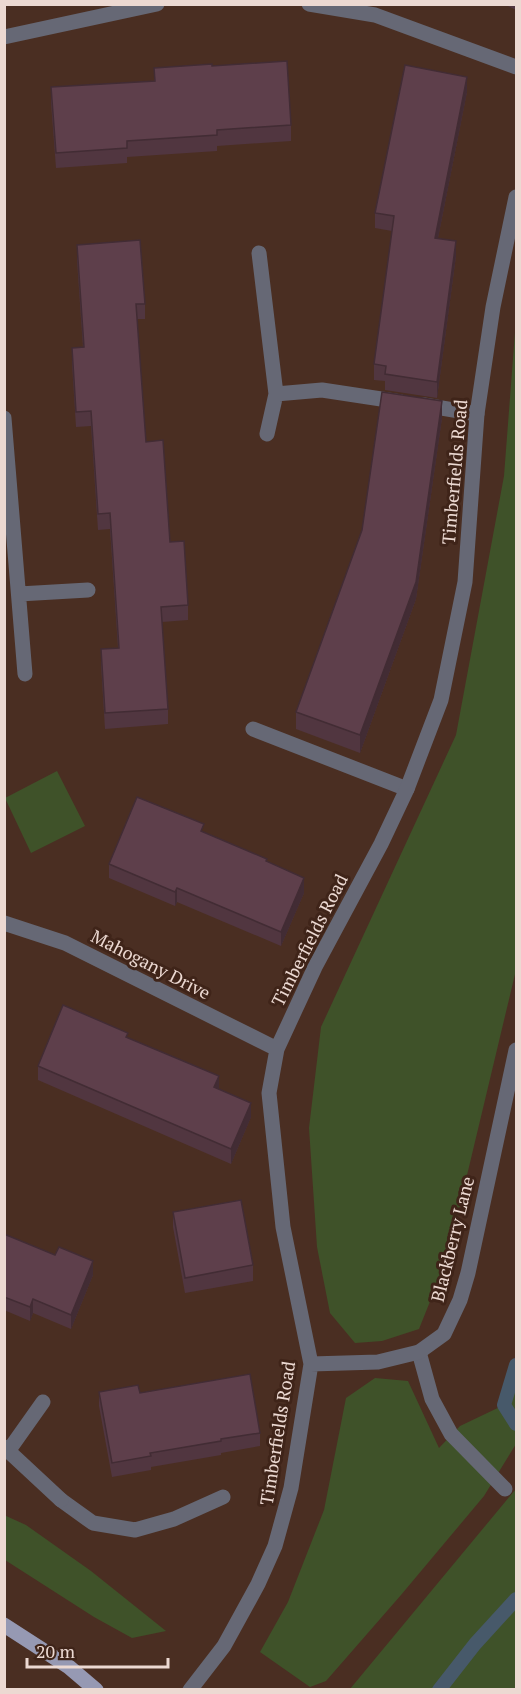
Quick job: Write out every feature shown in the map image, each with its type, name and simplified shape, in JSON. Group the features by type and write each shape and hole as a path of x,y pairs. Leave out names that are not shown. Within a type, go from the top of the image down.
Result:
{"main road":[{"path":"4,1625 69,1667 96,1689"}],"street":[{"path":"4,37 157,4"},
{"path":"309,4 375,15 516,67"},
{"name":"Timberfields Road","path":"190,1689 224,1646 258,1584 275,1546 291,1488 311,1364 283,1227 269,1093 277,1049 315,967 381,844 407,789 441,700 465,582 477,414 493,307 516,197"},
{"path":"259,253 276,394 267,434"},
{"path":"276,394 322,390 477,414"},
{"path":"4,418 25,674"},
{"path":"19,594 88,590"},
{"path":"253,729 407,789"},
{"name":"Mahogany Drive","path":"4,923 65,943 277,1049"},
{"name":"Blackberry Lane","path":"311,1364 378,1362 419,1352 444,1334 460,1300 468,1273 516,1050"},
{"path":"419,1352 432,1399 451,1434 505,1489"},
{"path":"43,1402 7,1448 61,1500 93,1523 135,1530 174,1518 223,1497"}],"green space":[{"path":"516,319 516,970 447,1259 419,1329 382,1341 355,1343 330,1313 317,1247 309,1128 321,1027 456,735 504,476"},
{"path":"57,771 85,826 31,853 5,798"},
{"path":"516,1365 516,1444 484,1496 326,1681 310,1687 260,1652 288,1602 324,1510 346,1398 375,1378 408,1381 439,1448 460,1426 504,1405"},
{"path":"516,1489 516,1689 350,1689 510,1496"},
{"path":"4,1515 26,1525 91,1571 166,1631 132,1638 94,1617 5,1560"}],"building":[{"path":"287,61 291,125 217,130 217,135 127,141 127,148 56,153 51,87 155,81 154,68"},
{"path":"405,65 467,77 435,238 456,241 437,382 385,374 386,366 374,364 394,216 375,213"},
{"path":"140,240 145,304 136,304 146,442 163,440 170,542 184,541 188,605 161,607 168,709 105,713 101,649 119,648 110,513 98,514 91,411 76,412 72,348 84,347 77,245"},
{"path":"382,392 442,401 416,582 360,735 296,712 362,530"},
{"path":"137,797 204,824 201,831 267,859 266,861 304,878 281,932 177,888 175,892 109,864"},
{"path":"63,1005 128,1033 126,1037 219,1076 214,1087 251,1103 231,1149 38,1066"},
{"path":"241,1200 253,1265 185,1278 173,1212"},
{"path":"4,1234 55,1255 59,1247 93,1261 71,1315 33,1299 30,1307 4,1297"},
{"path":"250,1374 260,1433 150,1453 151,1456 112,1463 99,1392 138,1385 140,1393"}],"waterway":[{"path":"516,1365 504,1405 516,1424"},
{"path":"439,1690 475,1644 516,1599"}]}
